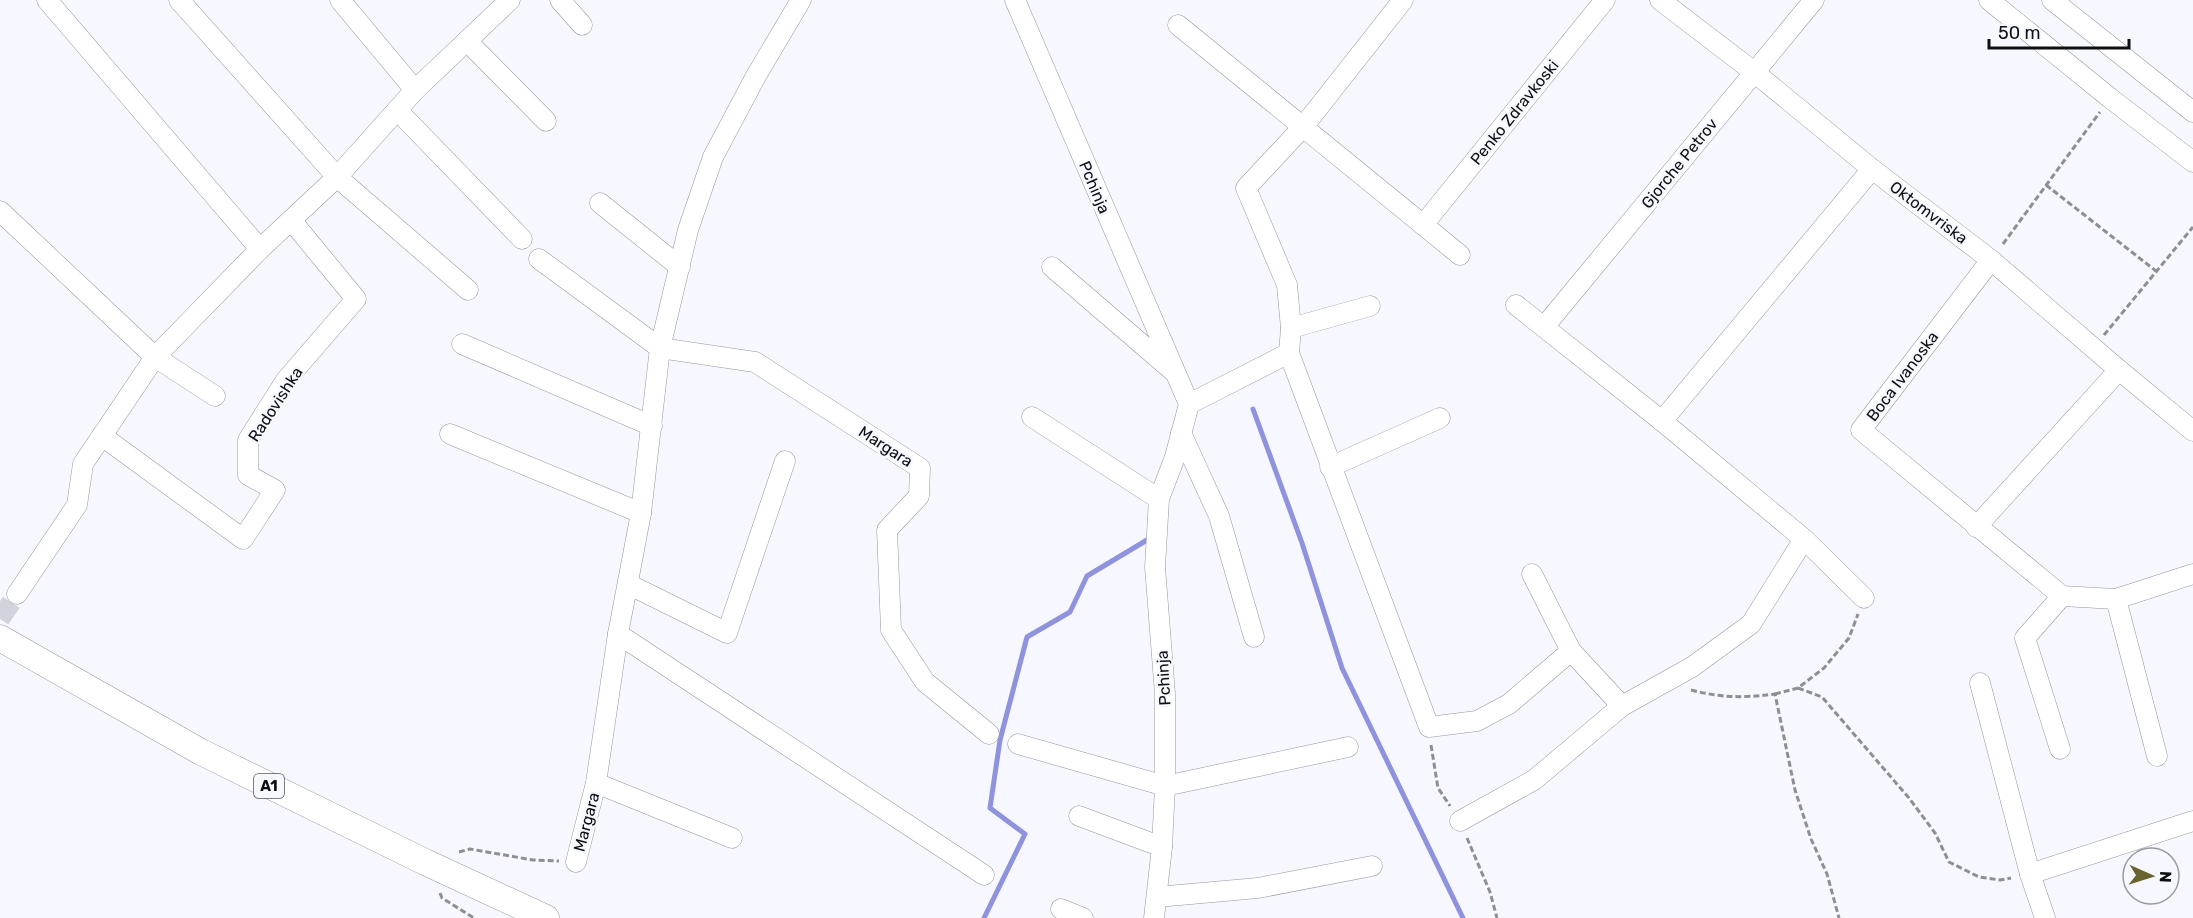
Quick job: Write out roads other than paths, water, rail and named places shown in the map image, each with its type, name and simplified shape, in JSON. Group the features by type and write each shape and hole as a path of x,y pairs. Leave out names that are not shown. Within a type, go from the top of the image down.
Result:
{"main road":[{"name":"A1","path":"0,638 201,752 425,862 546,918"}],"street":[{"path":"47,0 260,249"},
{"path":"179,0 337,177 468,290"},
{"path":"340,0 415,90"},
{"path":"17,594 77,505 83,464 155,357 260,249 337,177 415,90 510,0"},
{"path":"560,0 582,25"},
{"name":"Margara","path":"576,862 596,783 618,634 641,513 660,348 688,230 713,157 756,76 801,0"},
{"name":"Pchinja","path":"1015,0 1189,404 1175,457 1159,499 1155,567 1165,694 1165,786 1162,847 1154,918"},
{"path":"1403,0 1303,127 1246,188 1287,285 1291,328 1289,353 1330,468 1429,727 1477,721 1509,704 1570,651"},
{"name":"Penko Zdravkoski","path":"1423,225 1605,0"},
{"name":"Oktomvriska","path":"1660,0 1754,72 1872,169 1991,260 2193,431"},
{"name":"Gjorche Petrov","path":"1544,327 1814,0"},
{"path":"1989,0 2193,162"},
{"path":"2052,0 2193,112"},
{"path":"1178,25 1460,255"},
{"path":"467,41 546,122"},
{"path":"397,110 522,239"},
{"path":"1662,422 1872,169"},
{"path":"600,203 680,267"},
{"path":"0,212 155,357 215,396"},
{"name":"Radovishka","path":"102,435 243,539 275,490 248,475 248,440 286,380 356,299 291,220"},
{"name":"Margara","path":"539,259 660,348 755,362 920,468 919,496 887,530 891,630 925,682 989,734"},
{"name":"Boca Ivanoska","path":"1991,260 1861,430 2061,596"},
{"name":"Pchinja","path":"1052,267 1176,373"},
{"path":"1515,305 1804,539 1864,598"},
{"path":"1291,328 1370,306"},
{"path":"462,344 652,426"},
{"path":"1189,404 1289,353"},
{"path":"1976,527 2119,370"},
{"path":"1032,417 1159,499"},
{"path":"1330,468 1440,418"},
{"path":"1181,433 1219,516 1254,637"},
{"path":"450,434 641,513"},
{"path":"628,584 727,633 785,461"},
{"path":"1460,821 1534,780 1622,706 1692,667 1751,624 1804,539"},
{"path":"1532,574 1570,651 1622,706"},
{"path":"2060,749 2025,638 2061,596 2116,599 2193,574"},
{"path":"2116,599 2157,756"},
{"path":"618,634 984,875"},
{"path":"1980,683 2030,874 2045,918"},
{"path":"1018,744 1165,786 1348,747"},
{"name":"Margara","path":"596,783 732,838"},
{"path":"1079,816 1162,847"},
{"path":"2030,874 2193,821"},
{"path":"1157,897 1258,888 1371,866"},
{"path":"1061,909 1083,918"}],"waterway":[{"path":"1253,409 1302,543 1342,668 1463,918"},
{"path":"984,918 1025,834 990,808 1000,740 1027,637 1070,612 1087,576 1152,537"}],"tunnel":[{"path":"0,619 17,594"}]}
